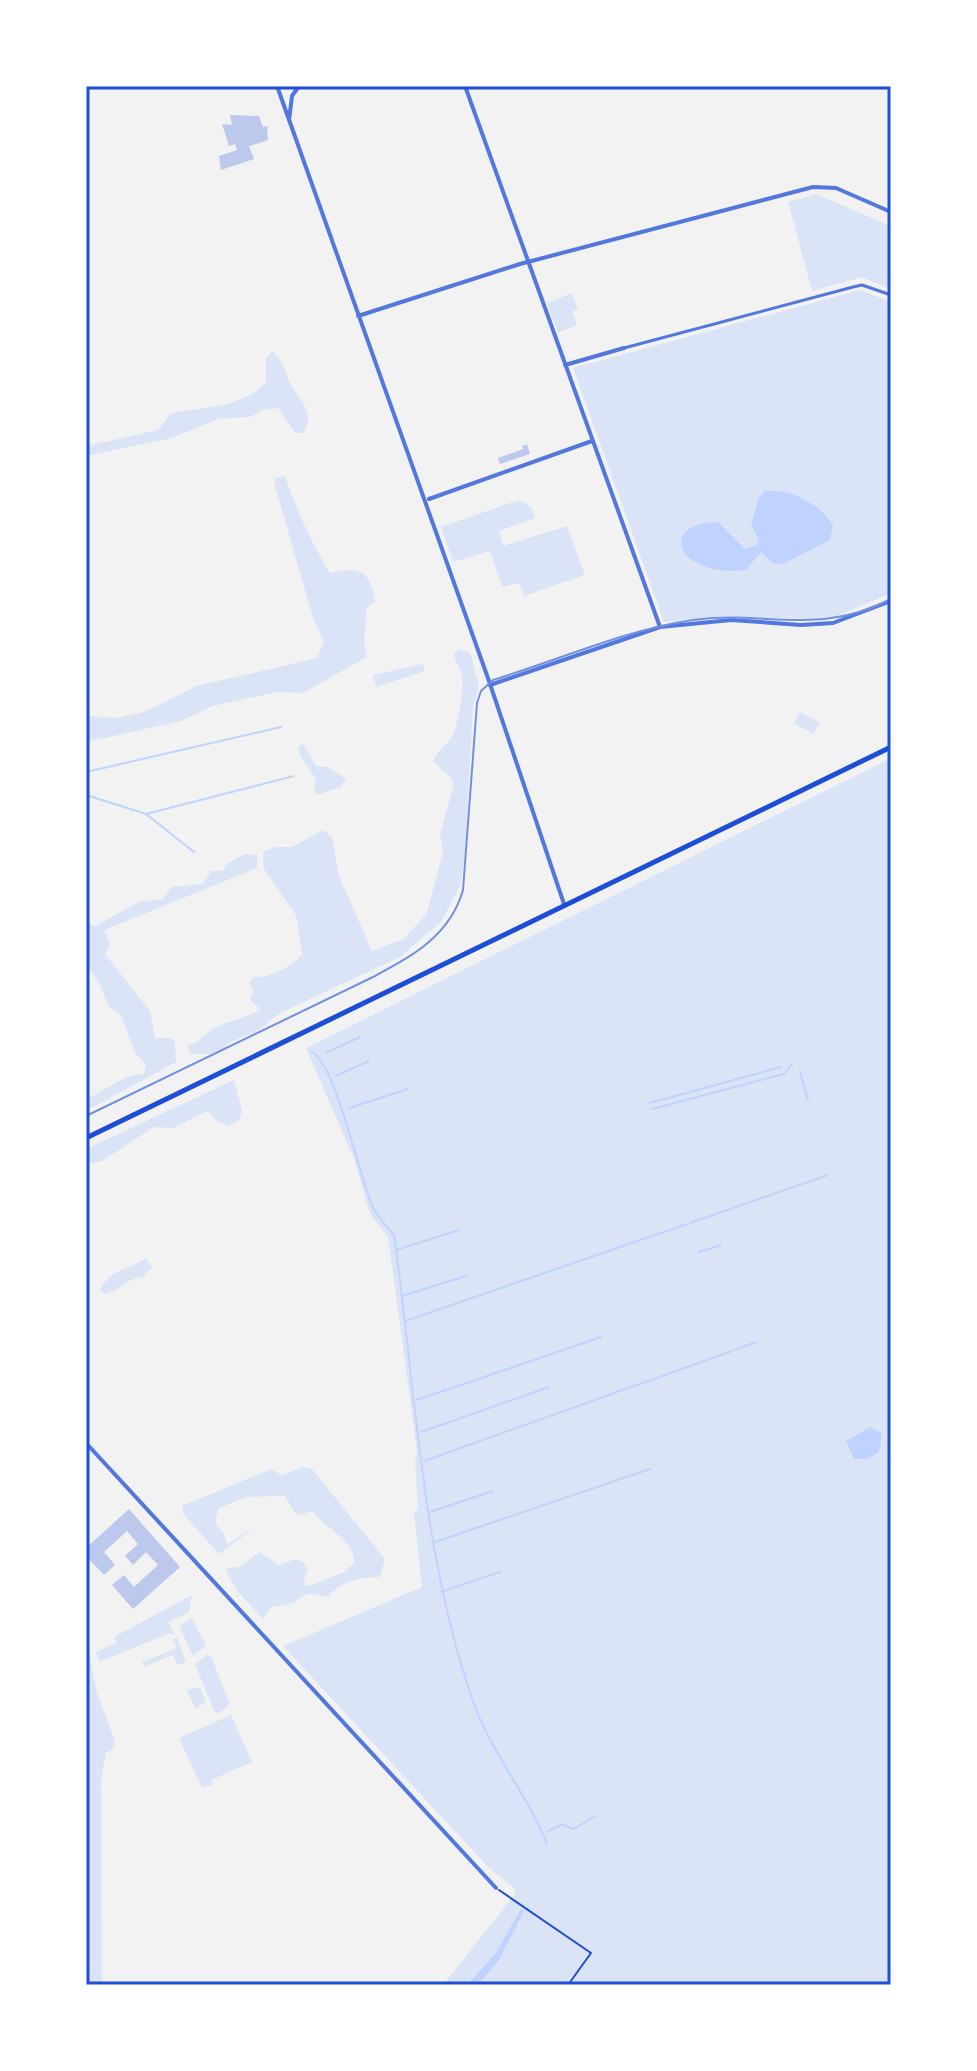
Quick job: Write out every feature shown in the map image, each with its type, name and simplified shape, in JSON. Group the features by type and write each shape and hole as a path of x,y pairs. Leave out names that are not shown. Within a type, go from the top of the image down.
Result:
{"main road":[{"path":"86,1138 891,747"}],"street":[{"path":"277,86 490,685 564,904"},
{"path":"288,123 292,96 299,86"},
{"path":"465,86 660,627"},
{"path":"358,316 527,262 813,187 836,188 891,212"},
{"path":"565,365 862,285 891,295"},
{"path":"429,499 592,441"},
{"path":"490,685 660,627 731,620 801,625 833,623 891,601"},
{"path":"86,1443 496,1888"}],"path":[{"path":"496,1888 591,1953 568,1985"}],"shaded area":[{"path":"816,194 891,226 891,290 862,277 812,291 788,202"},
{"path":"860,290 891,302 891,593 831,619 712,617 664,622 573,368"},
{"path":"572,293 578,309 572,312 577,325 558,333 547,303"},
{"path":"273,351 307,411 307,425 303,433 295,433 278,408 262,410 250,417 218,419 172,438 86,456 86,446 158,430 171,413 234,402 256,391 266,382 266,358"},
{"path":"285,476 305,526 330,573 355,571 366,576 370,582 375,601 367,608 364,641 367,657 303,693 278,692 213,706 181,721 86,742 86,716 117,718 144,712 197,686 317,658 324,642 313,618 275,486 275,478"},
{"path":"519,500 531,507 535,518 499,531 503,546 567,526 585,575 524,596 519,583 502,587 490,551 453,562 441,527"},
{"path":"459,649 470,653 479,686 473,707 465,855 460,886 441,922 400,957 280,1013 256,1032 230,1042 224,1048 211,1054 190,1054 188,1046 212,1029 260,1009 250,1000 253,991 249,983 253,977 279,971 302,955 296,915 264,869 263,852 274,847 292,847 323,830 332,837 339,876 372,951 404,939 427,913 443,852 440,834 453,788 452,779 433,761 452,736 458,716 462,683 454,653"},
{"path":"423,664 425,671 376,687 373,675"},
{"path":"800,712 820,723 814,734 794,723"},
{"path":"303,744 316,766 329,767 346,779 340,787 318,795 314,791 316,779 300,755 299,746"},
{"path":"891,758 891,1985 443,1985 515,1894 514,1888 490,1869 283,1646 422,1587 414,1513 418,1509 417,1451 388,1237 370,1214 354,1159 306,1048"},
{"path":"245,854 257,855 257,868 104,930 110,944 105,954 150,1011 155,1038 171,1038 175,1042 176,1062 86,1111 86,1100 126,1077 144,1073 146,1064 135,1053 121,1015 109,1007 99,983 86,965 86,922 95,926 139,902 162,899 172,887 202,884 211,871 222,871 228,863"},
{"path":"234,1080 242,1111 239,1120 228,1126 208,1111 173,1128 154,1127 102,1161 86,1164 86,1149"},
{"path":"146,1258 152,1267 143,1277 109,1293 104,1294 100,1290 114,1274"},
{"path":"303,1467 312,1469 385,1559 380,1577 351,1581 338,1587 328,1597 308,1593 293,1603 270,1608 263,1619 238,1592 225,1569 241,1566 259,1552 279,1565 295,1559 303,1562 308,1569 303,1583 309,1586 344,1572 354,1563 345,1541 312,1511 300,1515 294,1512 285,1496 246,1497 219,1508 215,1523 224,1533 227,1544 259,1524 219,1554 183,1514 182,1506 271,1469 282,1475"},
{"path":"192,1595 189,1612 168,1622 175,1635 170,1633 99,1662 96,1652 116,1643 114,1637"},
{"path":"192,1618 206,1646 193,1656 179,1626"},
{"path":"86,1638 97,1693 115,1741 113,1749 106,1753 101,1781 102,1985 86,1985"},
{"path":"177,1638 186,1662 177,1665 173,1655 144,1667 142,1662 177,1648 173,1640"},
{"path":"207,1655 211,1656 230,1704 219,1713 214,1711 195,1664"},
{"path":"200,1687 206,1702 195,1709 187,1690"},
{"path":"231,1715 252,1762 211,1780 213,1785 202,1788 179,1738"}],"water":[{"path":"765,491 794,495 820,510 833,525 830,540 783,564 773,563 761,552 746,570 723,571 704,566 683,550 681,540 686,531 698,525 718,522 745,549 757,545 759,540 751,525 759,497"},
{"path":"870,1427 882,1433 879,1452 868,1459 854,1459 846,1441"},
{"path":"521,1909 524,1911 499,1960 478,1985 467,1985 495,1954"}],"building":[{"path":"230,115 259,116 263,127 267,126 268,140 249,146 254,159 221,170 219,156 237,150 235,144 229,146 222,124 232,125"},
{"path":"527,444 530,454 500,464 498,458 523,449 522,446"},
{"path":"129,1509 180,1567 133,1609 112,1585 124,1575 134,1587 158,1565 146,1552 133,1565 125,1556 138,1544 127,1531 104,1552 115,1565 104,1575 86,1556 86,1548"}],"waterway":[{"path":"86,772 281,727"},
{"path":"146,814 294,776"},
{"path":"86,795 146,814 194,852"},
{"path":"326,1053 360,1037"},
{"path":"312,1052 321,1062 339,1100 374,1210 394,1235 422,1472 442,1589 456,1647 482,1722 547,1844"},
{"path":"336,1076 369,1061"},
{"path":"652,1109 784,1074 792,1064"},
{"path":"650,1103 781,1067"},
{"path":"800,1072 808,1100"},
{"path":"349,1108 408,1089"},
{"path":"690,1223 828,1175"},
{"path":"405,1321 687,1224"},
{"path":"396,1250 459,1230"},
{"path":"699,1252 721,1245"},
{"path":"402,1296 466,1276"},
{"path":"417,1400 601,1337"},
{"path":"734,1350 756,1342"},
{"path":"424,1461 732,1351"},
{"path":"421,1432 549,1387"},
{"path":"435,1542 650,1469"},
{"path":"430,1512 493,1491"},
{"path":"441,1592 500,1572"},
{"path":"548,1831 563,1824 573,1829 596,1816"}],"tram line":[{"path":"86,1116 373,977 402,961 439,932 449,920 463,890 477,703 481,691 493,680 617,638 668,625 720,618 815,620 839,617 891,599"}]}
